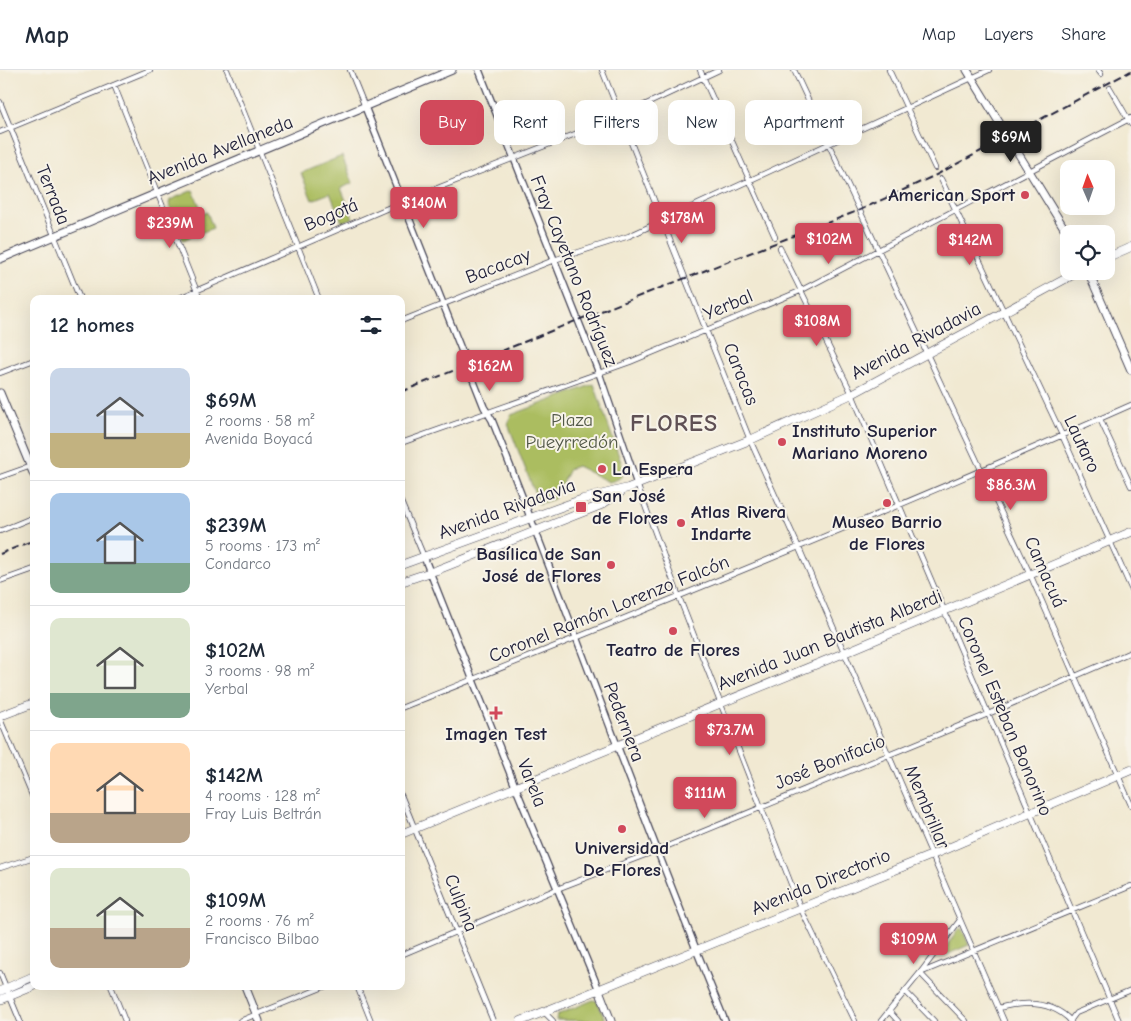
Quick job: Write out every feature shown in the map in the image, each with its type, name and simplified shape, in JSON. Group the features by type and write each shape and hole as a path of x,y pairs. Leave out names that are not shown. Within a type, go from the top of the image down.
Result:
{"main road":[{"name":"Avenida Avellaneda","path":"0,259 452,70"},
{"path":"967,70 1062,225"},
{"path":"1115,254 1131,247"},
{"name":"Avenida Rivadavia","path":"405,563 584,498 624,489 750,440 852,394 1064,280"},
{"path":"1092,280 1131,370"},
{"path":"0,393 30,461"},
{"name":"Avenida Rivadavia","path":"405,581 601,505 624,489"},
{"name":"Avenida Juan Bautista Alberdi","path":"405,832 844,653 1131,532"},
{"path":"0,717 30,705"},
{"name":"Avenida Directorio","path":"522,1021 932,855 1131,770"},
{"path":"0,1000 5,991 30,978"},
{"path":"5,991 30,987"},
{"path":"246,990 257,1018"},
{"name":"Varela","path":"598,990 611,1021"}],"street":[{"path":"0,132 150,70"},
{"path":"227,70 317,295"},
{"path":"350,70 365,107"},
{"name":"Fray Cayetano Rodríguez","path":"479,70 599,373 637,484"},
{"name":"Caracas","path":"602,70 614,100"},
{"path":"700,70 775,237"},
{"name":"Bogotá","path":"656,100 719,70"},
{"name":"Camacuá","path":"794,70 808,100"},
{"path":"889,70 935,168"},
{"name":"Bacacay","path":"862,129 989,70"},
{"path":"114,85 199,295"},
{"path":"1110,88 1130,120"},
{"name":"Terrada","path":"0,102 78,295"},
{"name":"Pedernera","path":"365,107 530,517 616,745 725,1021"},
{"name":"Yerbal","path":"405,442 599,373 800,291 1130,120"},
{"name":"Bogotá","path":"186,295 402,202 575,134"},
{"name":"Caracas","path":"632,145 750,440"},
{"name":"Bacacay","path":"405,320 554,260 629,236 827,145"},
{"name":"Camacuá","path":"829,145 1030,574 1131,805"},
{"name":"Lautaro","path":"941,179 1062,435 1131,588"},
{"name":"Coronel Esteban Bonorino","path":"780,248 852,394 1119,1021"},
{"path":"0,373 30,362"},
{"name":"Coronel Ramón Lorenzo Falcón","path":"405,706 799,548 1131,405"},
{"path":"1100,418 1131,486"},
{"name":"Membrillar","path":"750,440 799,548 1004,1021"},
{"path":"0,477 30,467"},
{"path":"637,484 800,908 855,1021"},
{"path":"405,511 424,556"},
{"path":"0,531 30,519"},
{"name":"Varela","path":"424,556 598,990"},
{"path":"0,581 30,570"},
{"name":"José Bonifacio","path":"405,953 557,889 658,850 988,714 1131,652"},
{"path":"0,717 30,790"},
{"name":"Culpina","path":"405,804 493,1021"},
{"path":"0,868 30,859"},
{"path":"920,973 1131,886"},
{"path":"881,1021 960,920"},
{"path":"0,973 5,991 20,1021"},
{"path":"920,973 966,1021"},
{"path":"113,990 125,1021"},
{"path":"240,1021 257,1018 317,990"},
{"path":"359,990 371,1021"},
{"path":"999,1008 1013,1004 1038,1004 1052,1007 1062,1012 1071,1021 1076,1013 1131,990"},
{"path":"905,991 934,1021"},
{"path":"889,1011 898,1021"},
{"path":"544,1012 553,1021"}],"green space":[{"path":"342,156 353,183 341,188 353,218 342,222 330,193 312,200 301,173"},
{"path":"193,190 203,214 207,212 213,228 183,240 169,204 170,200"},
{"name":"Plaza Pueyrredón","path":"594,384 624,471 623,474 618,479 609,482 577,466 569,469 554,499 539,504 508,424 511,415"},
{"path":"959,929 962,929 969,945 948,954 945,953 945,948"},
{"path":"593,1000 597,1001 606,1021 556,1020 557,1015"}],"railway":[{"path":"405,390 578,320 860,210 938,174 1131,71"},
{"path":"0,554 30,542"}],"place":[{"name":"American Sport","path":"1025,195"},
{"name":"Instituto Superior Mariano Moreno","path":"782,442"},
{"name":"La Espera","path":"602,469"},
{"name":"Museo Barrio de Flores","path":"887,503"},
{"name":"San José de Flores","path":"581,507"},
{"name":"Atlas Rivera Indarte","path":"681,523"},
{"name":"Basílica de San José de Flores","path":"611,565"},
{"name":"Teatro de Flores","path":"673,631"},
{"name":"Imagen Test","path":"496,713"},
{"name":"Universidad De Flores","path":"622,829"}],"district":[{"name":"FLORES","path":"674,423"}]}
